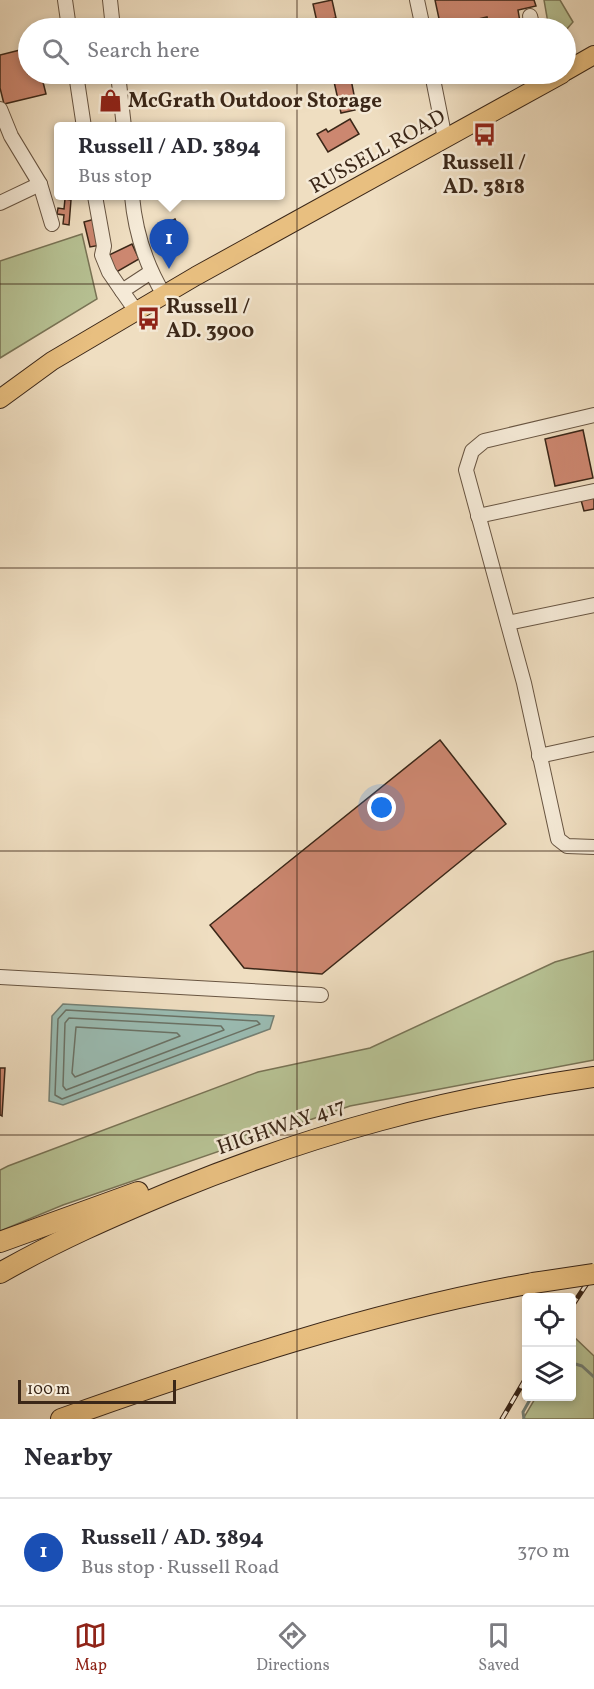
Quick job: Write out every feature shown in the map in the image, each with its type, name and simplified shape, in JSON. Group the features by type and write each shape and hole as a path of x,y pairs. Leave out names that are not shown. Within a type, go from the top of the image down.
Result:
{"highway":[{"name":"HIGHWAY 417","path":"0,1273 49,1245 118,1214 253,1159 318,1137 452,1101 594,1077"},
{"path":"0,1242 207,1166 318,1137"},
{"path":"61,1419 293,1340 467,1295 594,1274"}],"main road":[{"name":"RUSSELL ROAD","path":"576,64 594,55"},
{"name":"RUSSELL ROAD","path":"0,399 52,361 135,311 540,84"}],"lane":[{"path":"65,0 68,18"},
{"path":"110,0 112,18"},
{"path":"417,0 421,18"},
{"path":"78,84 83,122"},
{"path":"119,84 124,122"},
{"path":"434,84 445,139"},
{"path":"0,109 11,136 40,184 52,224"},
{"path":"0,203 40,184"},
{"path":"96,200 104,246 102,255 109,272 135,311"},
{"path":"132,200 133,213 151,272 164,295"},
{"path":"122,291 151,272"},
{"path":"594,416 484,441 472,451 466,471 524,683 538,756 558,839 567,846 594,847"},
{"path":"478,516 594,491"},
{"path":"508,623 594,605"},
{"path":"538,756 594,744"},
{"path":"0,977 321,995"}],"green space":[{"path":"544,0 560,0 571,18 547,18"},
{"path":"82,234 97,299 0,358 0,261"},
{"path":"594,951 594,1060 350,1106 63,1205 0,1231 0,1170 8,1166 258,1072 370,1048 555,962"},
{"path":"576,1339 594,1356 594,1419 523,1419 534,1401 576,1401"}],"water":[{"path":"63,1004 274,1016 270,1029 63,1105 49,1101 52,1016"}],"building":[{"path":"332,0 336,18 316,18 313,4"},
{"path":"435,0 534,0 536,6 518,10 519,18 439,18"},
{"path":"18,50 18,84 44,84 46,94 4,104 0,88 0,55"},
{"path":"335,84 352,84 355,110 341,113"},
{"path":"350,119 359,134 328,152 317,134 326,129 328,132"},
{"path":"65,200 71,200 69,225 63,224 64,215 57,214 58,208 64,209"},
{"path":"95,219 101,245 90,247 84,222"},
{"path":"175,219 183,239 160,250 152,235 173,224 171,221"},
{"path":"132,244 139,259 113,274 105,257"},
{"path":"583,430 593,478 555,486 545,439"},
{"path":"594,497 594,509 584,511 581,500"},
{"path":"440,740 506,824 322,974 244,968 210,925"},
{"path":"0,1068 5,1068 2,1116 0,1115"}],"waterway":[{"path":"576,1364 582,1366 594,1377"},
{"path":"524,1419 523,1412 529,1401"}],"railway":[{"path":"576,1300 594,1273"},
{"path":"502,1419 522,1385"}],"place":[{"name":"McGrath Outdoor Storage","path":"110,100"},
{"name":"Russell / AD. 3818","path":"484,134"},
{"name":"Russell / AD. 3894","path":"169,269"},
{"name":"Russell / AD. 3900","path":"148,318"}]}
